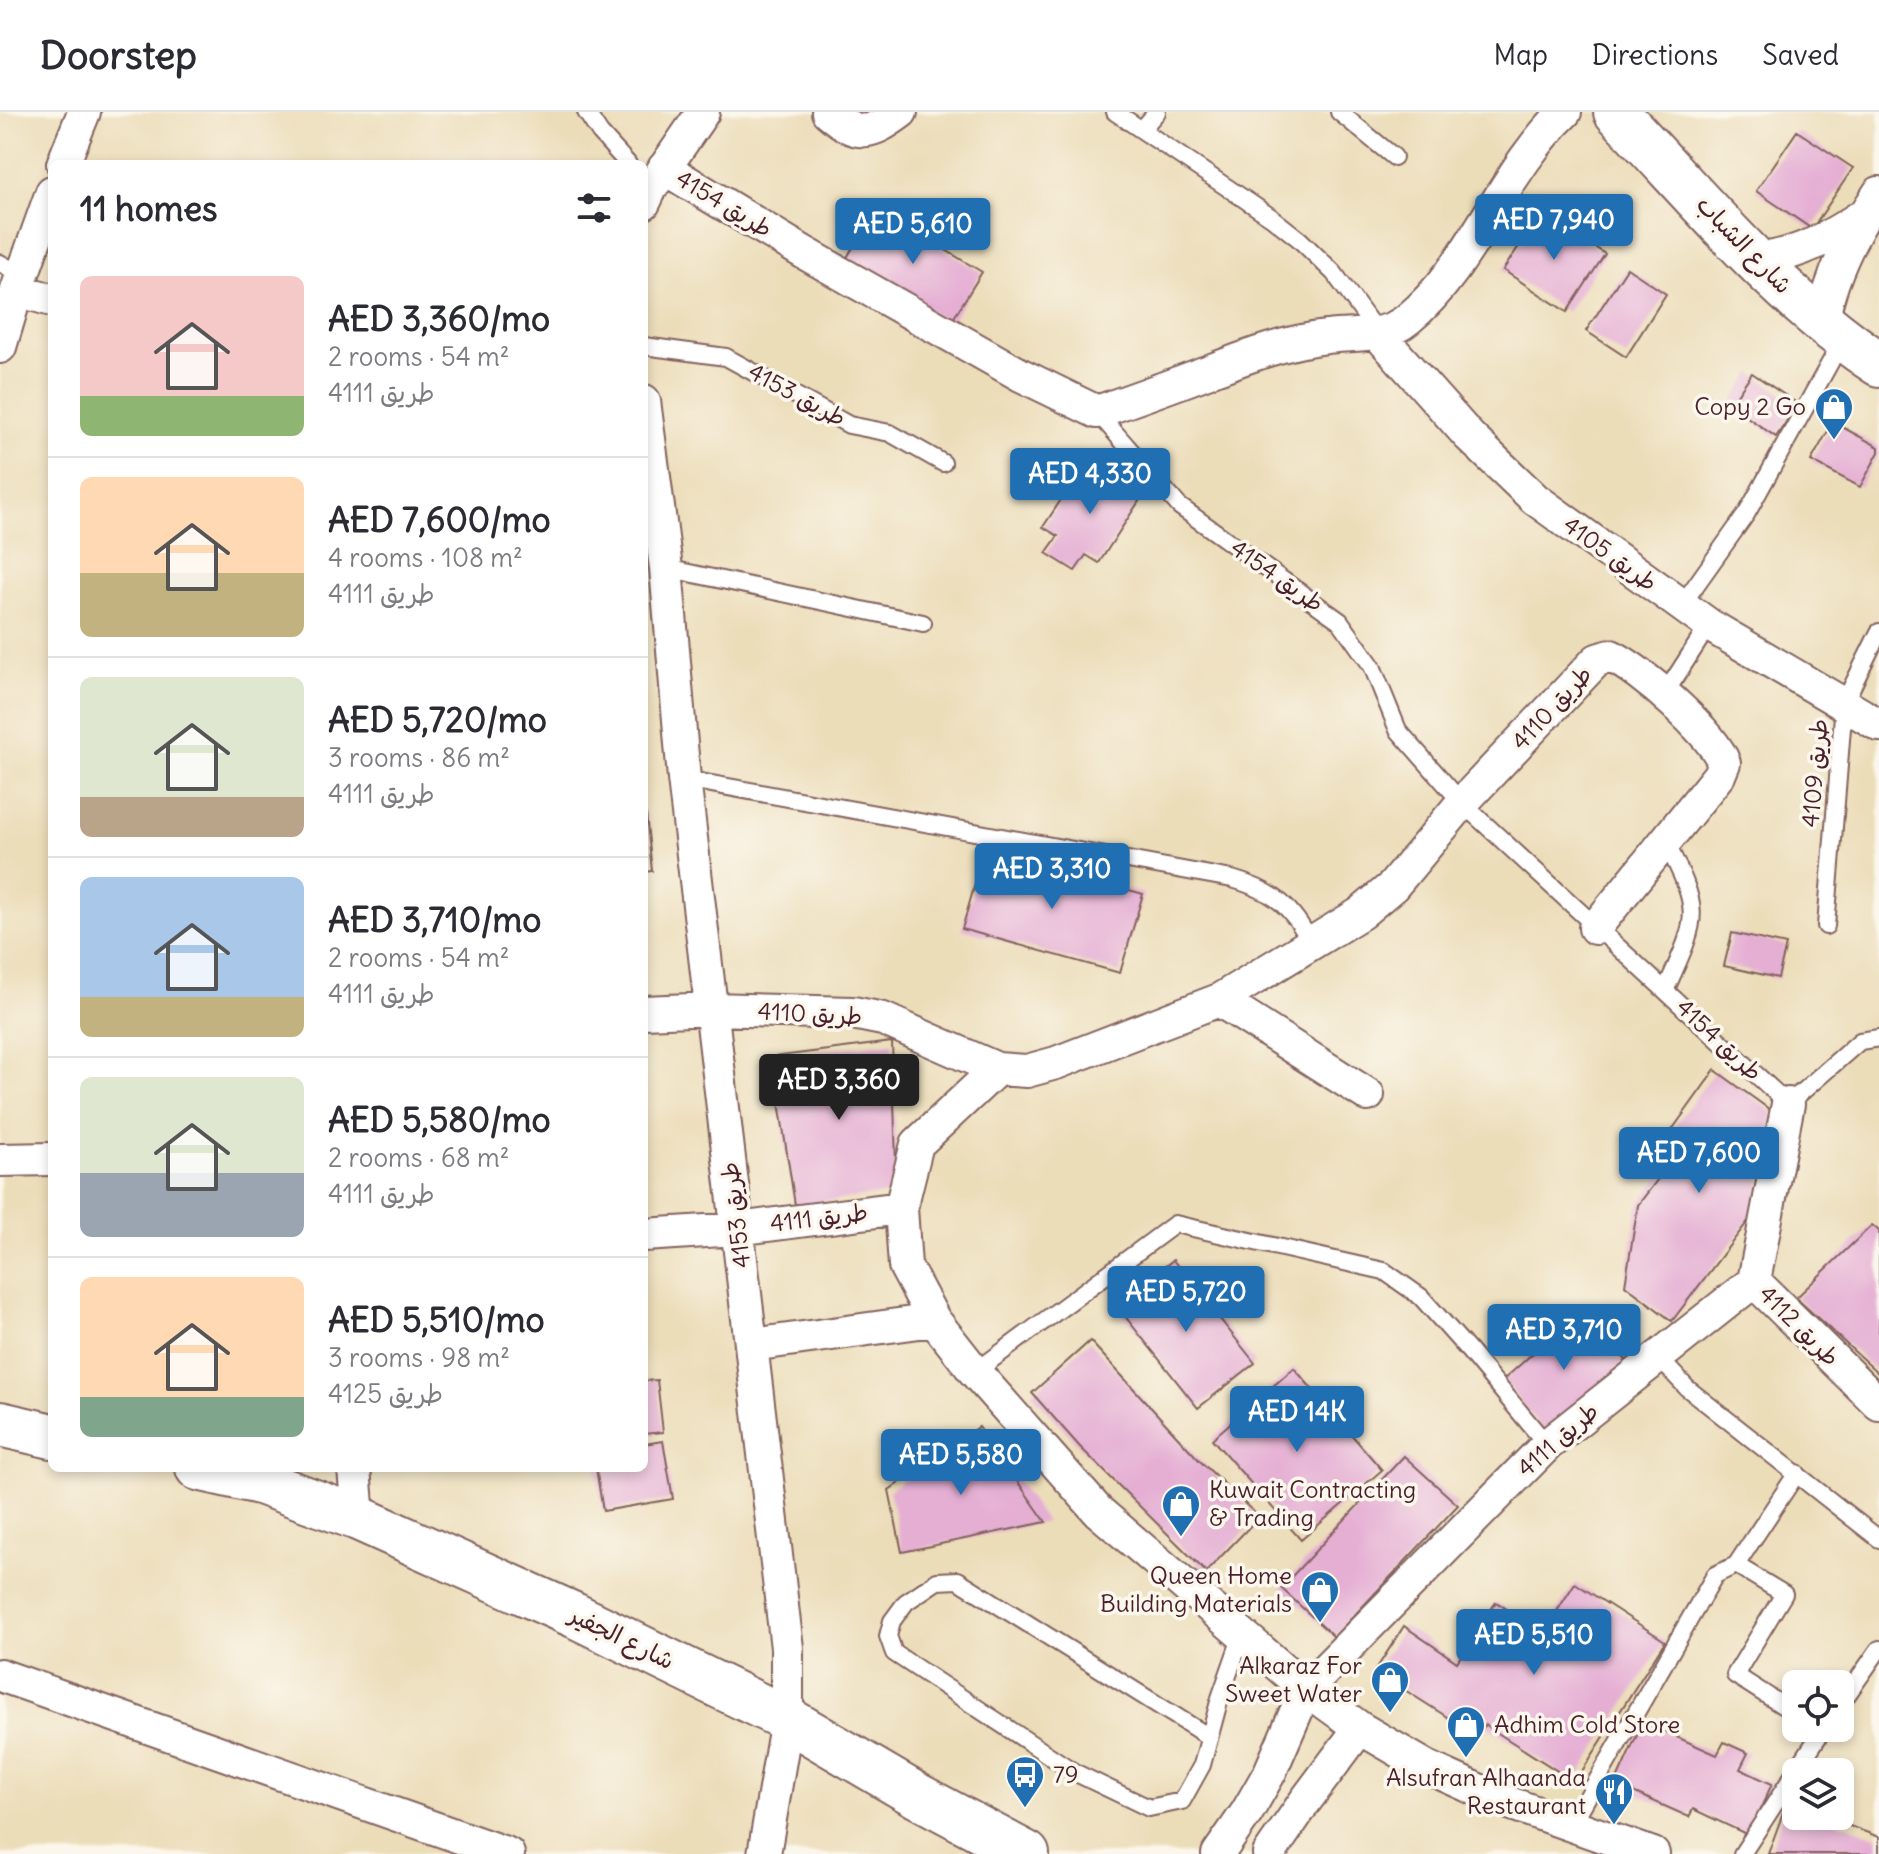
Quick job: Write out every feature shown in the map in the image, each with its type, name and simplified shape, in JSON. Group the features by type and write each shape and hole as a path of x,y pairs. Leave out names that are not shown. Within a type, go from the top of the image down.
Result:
{"street":[{"path":"65,160 84,112"},
{"path":"651,185 703,112"},
{"path":"828,112 851,130 868,131 901,112"},
{"path":"1097,412 1263,351 1310,338 1379,335 1405,322 1430,299 1513,175 1565,112"},
{"name":"شارع الشباب","path":"1616,112 1757,260 1832,332 1879,364"},
{"name":"طريق 4154","path":"651,185 803,252 1021,375 1097,412"},
{"path":"0,347 13,276 48,201"},
{"path":"1757,260 1787,256 1813,246 1872,203"},
{"path":"1832,332 1827,296 1836,269 1872,203"},
{"path":"13,276 48,298"},
{"name":"طريق 4105","path":"1379,335 1469,436 1535,499 1709,625 1879,725"},
{"name":"طريق 4153","path":"648,431 666,568 684,779 787,1648 787,1719 764,1854"},
{"name":"طريق 4110","path":"648,1012 713,1009 853,1013 883,1019 997,1069 1027,1071 1056,1063 1219,1000 1361,913 1393,886 1462,803 1597,660 1611,656 1664,695 1719,751 1724,763 1719,775 1595,928"},
{"path":"1219,1000 1368,1095"},
{"name":"طريق 4111","path":"997,1069 917,1144 901,1208 905,1266 934,1320 975,1372 1098,1511 1306,1689 1360,1728 1427,1767 1498,1799 1653,1854"},
{"path":"1754,1281 1788,1104"},
{"path":"0,1160 48,1159"},
{"name":"طريق 4111","path":"648,1235 737,1229 901,1208"},
{"name":"طريق 4111","path":"1218,1854 1247,1812 1283,1745 1306,1689 1547,1445 1754,1281"},
{"name":"طريق 4112","path":"1754,1281 1879,1404"},
{"path":"752,1345 934,1320"},
{"path":"0,1424 48,1435"},
{"name":"شارع الجفير","path":"216,1472 260,1482 358,1518 574,1615 787,1719 918,1796 1027,1854"},
{"path":"354,1472 358,1518"},
{"path":"0,1675 508,1854"},
{"path":"1247,1812 1275,1846 1360,1728"}],"lane":[{"path":"586,112 624,160"},
{"name":"طريق 4105","path":"1115,112 1143,128 1299,239 1334,273 1379,335"},
{"path":"1143,128 1157,112"},
{"path":"1339,112 1394,157"},
{"path":"1681,606 1747,513 1832,332"},
{"name":"طريق 4153","path":"648,347 726,357 849,425 890,433 943,463"},
{"name":"طريق 4154","path":"1097,412 1179,506 1340,621 1372,666 1398,730 1462,803 1788,1104"},
{"path":"666,568 923,623"},
{"path":"1664,695 1709,625"},
{"name":"طريق 4109","path":"1826,926 1844,703 1879,632"},
{"path":"684,779 1232,879 1258,886 1281,901 1299,920 1312,945"},
{"path":"1665,841 1692,899 1693,920 1689,937 1666,989"},
{"path":"1788,1104 1860,1041 1879,1038"},
{"path":"975,1372 1175,1224 1384,1271 1421,1297 1547,1445"},
{"path":"1658,1357 1687,1388 1879,1539"},
{"path":"1572,1824 1715,1575 1736,1565 1797,1473"},
{"path":"1736,1565 1784,1594 1735,1675 1782,1705"},
{"path":"1209,1737 958,1580 937,1581 906,1602 892,1621 888,1636 894,1653 1074,1772 1149,1808 1182,1801 1202,1765 1242,1635"},
{"path":"1854,1685 1879,1649"},
{"path":"1742,1854 1813,1742"}],"building":[{"path":"1797,131 1853,168 1812,229 1756,191"},
{"path":"876,208 982,272 950,324 845,261"},
{"path":"1542,212 1605,254 1567,312 1503,270"},
{"path":"1627,268 1666,294 1626,357 1586,331"},
{"path":"1752,373 1798,404 1776,437 1730,405"},
{"path":"1833,422 1879,447 1860,487 1811,461"},
{"path":"1088,459 1143,495 1099,563 1086,555 1075,571 1046,553 1058,536 1043,527"},
{"path":"648,833 652,871 648,872"},
{"path":"985,849 1143,894 1120,973 962,929"},
{"path":"1732,933 1786,945 1778,978 1724,966"},
{"path":"892,1042 897,1193 795,1205 772,1057"},
{"path":"1715,1070 1773,1112 1755,1212 1672,1321 1625,1285 1638,1205 1678,1153 1664,1141"},
{"path":"1872,1225 1879,1231 1879,1374 1796,1298"},
{"path":"1173,1260 1255,1363 1198,1408 1116,1305"},
{"path":"1580,1311 1627,1361 1547,1435 1503,1380"},
{"path":"1090,1341 1199,1460 1259,1517 1206,1572 1080,1447 1032,1393"},
{"path":"1294,1368 1382,1470 1301,1540 1212,1439"},
{"path":"657,1380 663,1432 648,1434 648,1381"},
{"path":"979,1427 1046,1522 902,1552 889,1490"},
{"path":"663,1441 673,1499 603,1511 597,1472 648,1472 648,1443"},
{"path":"1404,1456 1458,1505 1334,1637 1281,1588"},
{"path":"1575,1583 1665,1641 1575,1782 1485,1725 1477,1736 1375,1671 1404,1626 1457,1662 1496,1602 1543,1633"},
{"path":"1643,1722 1717,1755 1724,1742 1748,1753 1740,1769 1772,1784 1748,1835 1693,1809 1689,1817 1615,1784"},
{"path":"1782,1816 1782,1830 1854,1828 1879,1837 1879,1854 1768,1854"}],"place":[{"name":"Copy 2 Go","path":"1834,441"},
{"name":"Kuwait Contracting & Trading","path":"1181,1538"},
{"name":"Queen Home Building Materials","path":"1320,1624"},
{"name":"Alkaraz For Sweet Water","path":"1390,1714"},
{"name":"Adhim Cold Store","path":"1466,1759"},
{"name":"79","path":"1025,1809"},
{"name":"Alsufran Alhaanda Restaurant","path":"1614,1826"}]}
